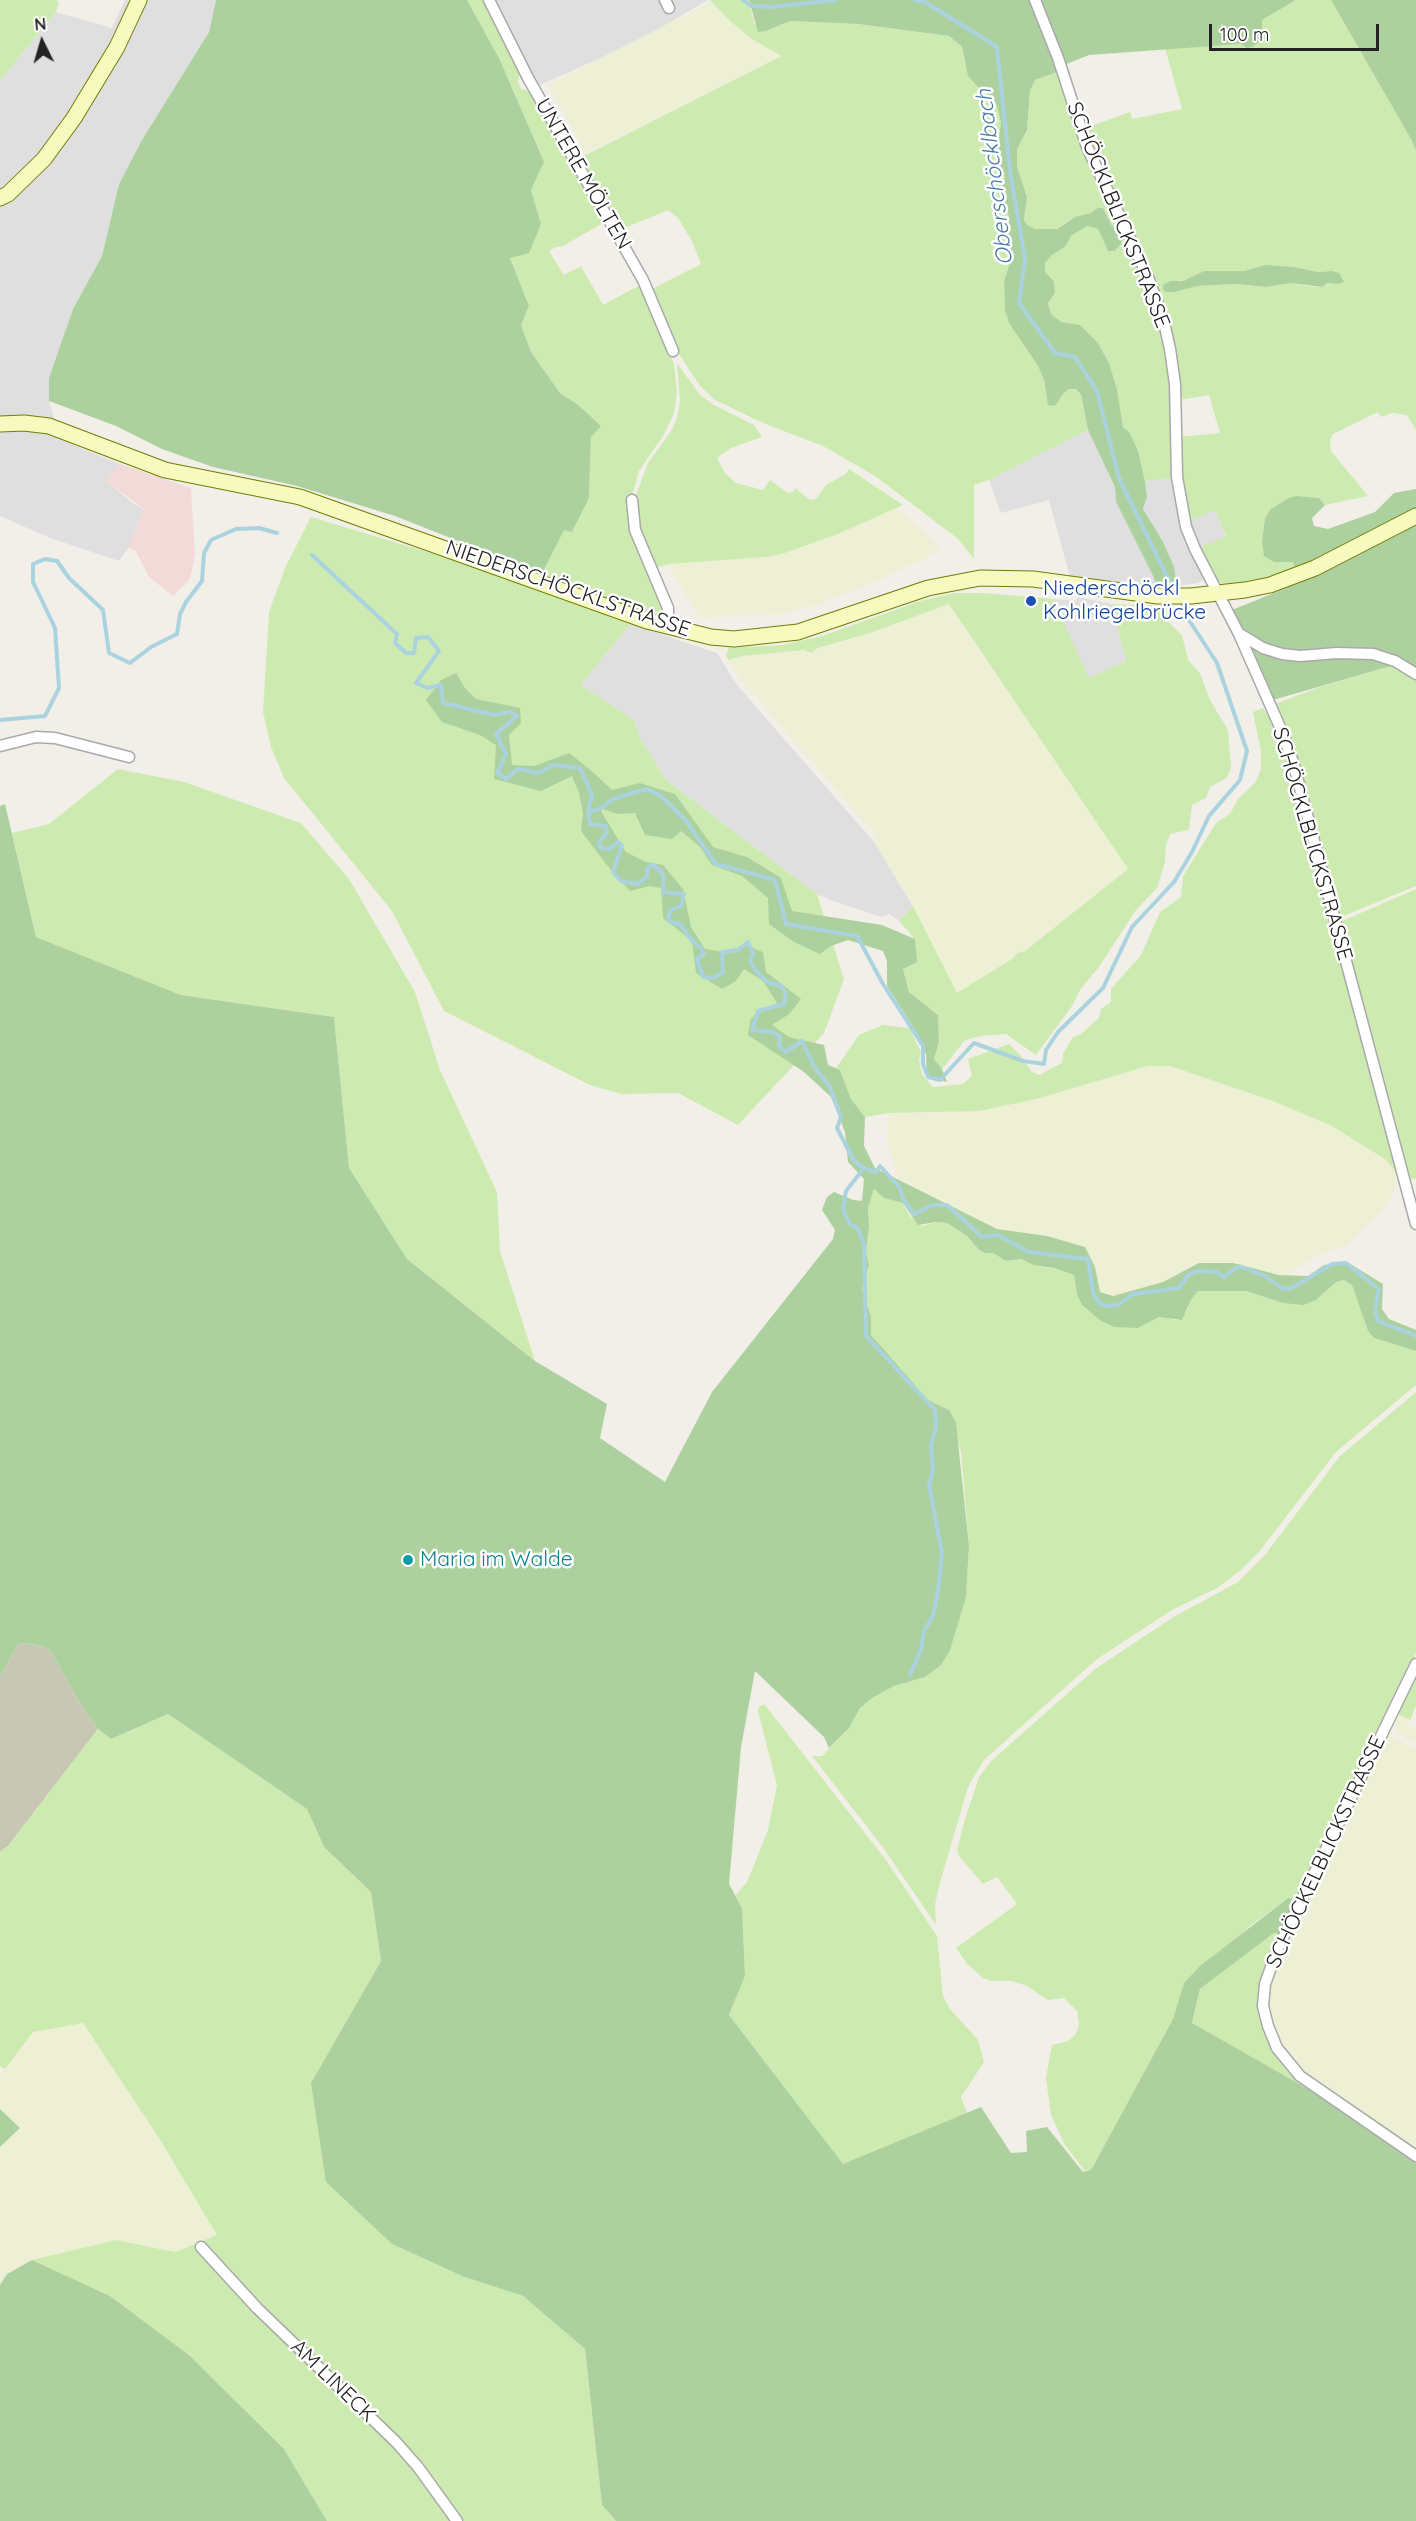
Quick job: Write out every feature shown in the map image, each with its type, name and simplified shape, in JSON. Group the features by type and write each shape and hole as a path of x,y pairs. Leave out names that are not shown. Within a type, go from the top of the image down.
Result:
{"main road":[{"path":"0,198 8,194 45,159 74,118 117,47 140,0"},
{"name":"NIEDERSCHÖCKLSTRASSE","path":"0,424 24,423 49,426 165,470 300,497 668,627 711,637 734,639 780,636 821,626 928,588 980,578 1033,579 1158,596 1219,594 1270,585 1315,568 1416,516"}],"street":[{"name":"UNTERE MÖLTEN","path":"489,0 528,78 643,280 673,351"},
{"name":"SCHÖCKLBLICKSTRASSE","path":"1035,0 1060,64 1087,147 1146,273 1162,318 1170,349 1175,384 1177,477 1182,513 1195,549 1239,634 1293,762 1416,1224"},
{"path":"632,500 635,530 668,608 668,627"},
{"path":"1239,634 1263,648 1282,654 1300,656 1337,653 1373,654 1395,661 1416,674"},
{"path":"0,746 36,738 55,738 129,757"},
{"name":"SCHÖCKELBLICKSTRASSE","path":"1416,1664 1278,1948 1265,1984 1263,2006 1277,2048 1296,2072 1323,2094 1416,2156"},
{"name":"AM LINECK","path":"201,2247 257,2308 396,2442 435,2489 457,2521"}],"shaded area":[{"path":"125,0 216,0 209,32 142,140 119,184 102,256 73,309 49,378 49,401 61,440 120,464 106,481 134,504 144,509 128,548 119,561 50,538 0,516 0,81 56,12 112,28"},
{"path":"493,0 708,0 638,41 538,86"},
{"path":"711,2 752,39 782,55 586,154 548,85"},
{"path":"1088,430 1115,487 1116,502 1154,578 1156,587 1070,577 1049,500 1001,513 989,480"},
{"path":"120,464 191,488 195,553 190,579 173,596 149,577 135,550 128,548 144,509 106,481"},
{"path":"1180,477 1215,510 1226,537 1200,547 1207,579 1198,583 1177,586 1174,567 1143,509 1147,497 1145,481"},
{"path":"897,507 941,548 924,559 868,585 814,606 779,614 700,618 667,564 782,554 838,534"},
{"path":"1077,597 1112,604 1126,661 1089,679 1053,599 1077,601"},
{"path":"949,604 1128,869 1025,951 1018,953 957,994 913,906 876,845 878,838 742,681 728,660 742,656 804,650 811,653"},
{"path":"630,624 717,653 737,685 874,842 913,906 899,921 889,914 881,917 817,894 666,780 640,738 634,720 581,685"},
{"path":"1148,1066 1170,1066 1273,1101 1332,1126 1365,1145 1385,1159 1396,1172 1396,1187 1385,1208 1347,1245 1318,1255 1287,1275 1199,1263 1163,1282 1113,1296 1100,1292 1095,1267 1085,1247 1047,1236 997,1229 898,1179 887,1142 889,1113 936,1113 1040,1098"},
{"path":"19,1643 33,1644 50,1650 78,1700 98,1729 8,1846 0,1852 0,1676"},
{"path":"1396,1713 1410,1720 1407,1724 1416,1729 1416,1744 1397,1731 1394,1722"},
{"path":"1389,1735 1416,1749 1416,2151 1303,2073 1275,2035 1267,2005 1269,1985 1282,1950"},
{"path":"83,2022 159,2138 217,2235 175,2252 116,2240 32,2260 7,2274 0,2285 0,2147 20,2128 0,2109 0,2074 33,2032"}],"green space":[{"path":"0,0 56,0 59,3 56,12 0,81"},
{"path":"216,0 467,0 500,60 544,162 531,190 541,224 529,253 510,258 529,306 521,325 531,352 560,393 577,404 601,426 591,437 589,498 572,532 564,530 542,574 395,516 297,486 213,467 162,449 116,426 49,401 49,378 73,309 102,256 119,184 142,140 209,32"},
{"path":"467,0 485,0 520,71 518,82 521,89 534,92 607,221 563,246 549,251 564,275 581,266 603,305 642,284 674,364 677,393 674,414 663,436 639,471 631,500 665,606 663,617 656,617 542,575 564,529 572,532 589,498 591,437 577,404 560,393 531,352 521,325 529,306 510,258 541,224 531,190 544,162 500,60"},
{"path":"710,0 749,0 754,23 766,31 790,21 858,24 949,36 962,47 964,60 978,87 990,96 997,106 1001,123 996,154 1005,178 1000,194 1009,216 1004,227 1008,247 1013,253 1004,281 1005,310 1009,322 1038,366 1044,380 1047,399 1055,406 1069,389 1076,389 1081,396 1088,430 989,480 974,485 974,559 957,538 875,476 823,446 763,423 715,400 700,386 677,351 650,290 701,264 692,241 678,218 668,210 620,230 580,158 781,56 752,39"},
{"path":"749,0 1029,0 1057,72 1035,80 1030,91 1027,130 1017,149 1017,167 1027,197 1024,220 1027,225 1035,229 1057,229 1075,217 1091,213 1097,208 1103,208 1112,226 1118,230 1122,238 1121,244 1115,251 1108,251 1098,229 1087,226 1071,236 1066,246 1052,255 1045,263 1045,272 1054,281 1055,293 1048,303 1051,314 1061,322 1080,325 1098,343 1109,363 1117,389 1123,427 1130,433 1138,451 1145,481 1147,497 1143,509 1163,542 1174,567 1177,586 1156,587 1154,578 1116,502 1115,487 1088,430 1081,395 1076,389 1069,389 1055,406 1048,405 1044,380 1038,366 1009,323 1005,310 1004,281 1013,253 1005,239 1004,227 1009,216 1000,194 1005,178 996,154 1001,123 997,106 990,96 968,76 962,47 949,36 858,24 790,21 758,32"},
{"path":"1039,0 1296,0 1262,20 1262,35 1259,42 1252,47 1247,48 1241,44 1089,55 1064,65"},
{"path":"1296,0 1331,0 1416,151 1416,430 1407,415 1392,413 1381,417 1378,412 1333,434 1330,440 1331,451 1368,496 1325,505 1319,498 1297,496 1265,518 1262,541 1274,562 1293,562 1296,567 1270,577 1224,585 1217,580 1200,547 1226,536 1215,510 1187,522 1179,437 1220,433 1209,395 1179,400 1173,349 1083,129 1130,112 1132,119 1182,109 1165,48 1241,44 1262,35 1262,20","holes":["1265,266 1294,267 1318,272 1332,271 1337,284 1326,283 1322,287 1291,283 1266,287 1237,284 1197,286 1166,292 1178,280 1183,281 1204,271 1244,271"]},
{"path":"1331,0 1416,0 1416,151 1412,141"},
{"path":"1057,72 1082,149 1141,275 1157,320 1165,350 1170,384 1172,478 1145,481 1138,451 1130,433 1123,427 1117,389 1109,363 1098,343 1080,325 1061,323 1051,314 1048,303 1055,293 1054,281 1045,272 1045,263 1052,255 1066,246 1071,236 1087,226 1098,229 1108,251 1115,251 1121,244 1122,237 1118,230 1112,226 1103,208 1097,208 1091,213 1069,220 1057,229 1035,229 1027,225 1024,220 1027,197 1017,167 1017,149 1027,130 1030,91 1035,80"},
{"path":"1265,265 1294,267 1318,272 1332,271 1339,273 1344,282 1327,283 1322,287 1291,283 1266,287 1236,284 1197,286 1174,292 1163,290 1163,285 1170,281 1183,281 1204,271 1244,271"},
{"path":"677,363 700,395 714,405 754,425 762,437 731,448 717,458 725,473 736,483 763,490 770,480 788,493 793,492 795,488 810,500 816,499 826,485 846,474 849,469 903,505 838,534 782,554 670,564 654,568 639,530 635,498 648,463 671,431 677,418 680,401"},
{"path":"1416,489 1416,671 1391,666 1273,700 1232,610 1301,582 1293,562 1274,562 1264,556 1262,541 1265,518 1271,509 1297,496 1319,498 1325,505 1312,518 1314,526 1328,529 1375,512 1394,493"},
{"path":"311,517 447,558 630,624 581,685 634,720 640,738 666,780 817,894 844,979 824,1033 738,1125 678,1093 621,1094 590,1085 444,1011 392,911 284,778 271,747 263,712 269,612 285,568"},
{"path":"954,593 1053,599 1089,678 1126,661 1112,604 1168,606 1170,624 1182,635 1188,660 1200,673 1210,700 1228,730 1231,767 1227,778 1210,787 1206,798 1192,805 1189,830 1170,834 1157,888 1136,910 1099,967 1080,990 1072,1006 1036,1055 1006,1034 981,1036 965,1040 942,1069 934,1059 939,1042 938,1015 909,992 903,969 915,939 899,921 913,906 957,993 1018,953 1025,951 1128,869 949,604 870,633 818,648 811,653 804,650 743,656 728,660 726,655 729,648 782,645 822,636 920,601"},
{"path":"1391,666 1408,670 1416,677 1416,886 1339,918 1275,704 1320,687"},
{"path":"456,673 465,688 476,699 520,708 521,723 509,735 512,765 534,766 569,753 612,790 640,783 675,794 713,847 747,857 781,878 792,911 882,925 915,939 917,962 903,969 909,992 938,1015 939,1042 934,1059 942,1069 947,1082 927,1078 926,1054 915,1030 887,986 887,961 883,951 848,940 831,946 820,954 794,942 769,924 768,898 742,876 712,865 700,847 681,831 672,839 645,835 635,813 617,814 599,808 626,852 646,862 663,865 683,889 691,927 705,949 729,953 744,945 763,952 766,972 801,999 789,1014 772,1025 789,1037 824,1045 828,1065 840,1070 851,1099 865,1117 864,1146 875,1168 997,1229 1047,1236 1085,1247 1095,1267 1100,1292 1113,1296 1163,1282 1199,1263 1233,1263 1279,1275 1308,1276 1324,1265 1347,1262 1383,1284 1382,1309 1389,1319 1416,1330 1416,1351 1374,1338 1368,1331 1352,1285 1344,1280 1336,1282 1316,1300 1303,1305 1283,1303 1246,1291 1198,1291 1182,1320 1159,1317 1138,1328 1114,1327 1101,1321 1082,1305 1077,1294 1074,1275 1054,1268 1034,1265 1021,1259 1006,1261 993,1253 985,1253 979,1250 967,1236 947,1223 918,1225 903,1203 884,1198 874,1189 868,1208 869,1227 866,1252 869,1265 862,1289 871,1316 871,1335 915,1385 917,1392 949,1410 956,1423 969,1546 966,1597 950,1650 941,1665 925,1677 894,1686 872,1698 860,1708 849,1728 829,1748 824,1737 755,1671 741,1747 729,1884 742,1908 745,1976 729,2015 843,2164 981,2107 1011,2153 1027,2152 1026,2131 1047,2127 1083,2172 1091,2170 1173,2019 1184,1983 1200,1966 1288,1898 1297,1900 1280,1933 1274,1933 1200,1989 1192,2023 1308,2089 1416,2162 1416,2521 616,2521 602,2505 585,2349 523,2296 462,2276 392,2244 326,2182 311,2083 381,1961 371,1892 324,1847 307,1809 168,1714 111,1739 98,1729 78,1700 50,1650 33,1644 19,1643 0,1676 0,806 5,804 36,937 181,995 334,1017 349,1168 407,1259 535,1361 607,1404 600,1438 665,1482 712,1392 833,1239 835,1230 822,1210 827,1197 834,1192 853,1200 862,1201 864,1179 848,1162 845,1132 831,1097 804,1072 748,1035 751,1018 777,1003 763,981 744,969 736,981 722,989 696,973 692,941 663,918 661,888 650,886 630,891 581,831 583,813 579,793 572,776 541,791 494,779 496,745 480,735 442,722 426,700 441,680"},
{"path":"1263,708 1278,732 1392,1147 1396,1172 1385,1159 1332,1126 1273,1101 1170,1066 1148,1066 1040,1098 980,1111 889,1113 865,1117 851,1099 840,1070 836,1068 859,1035 883,1025 909,1028 921,1052 919,1061 922,1074 933,1087 963,1084 972,1076 968,1059 1009,1044 1032,1072 1039,1075 1062,1063 1063,1054 1072,1038 1081,1034 1099,1018 1101,1009 1111,1002 1111,989 1141,955 1160,912 1181,897 1183,876 1216,823 1230,814 1238,799 1255,783 1261,769 1261,751 1253,712"},
{"path":"118,769 184,782 301,823 349,879 415,992 440,1070 497,1192 500,1251 535,1361 407,1259 349,1168 334,1017 181,995 36,937 12,833 49,824"},
{"path":"1416,889 1416,1179 1410,1178 1340,922"},
{"path":"874,1189 884,1198 903,1203 910,1216 922,1226 936,1222 947,1223 967,1236 979,1250 985,1253 993,1253 1006,1261 1021,1259 1035,1265 1067,1271 1074,1275 1077,1294 1138,1328 1159,1317 1170,1317 1176,1321 1186,1313 1191,1300 1198,1291 1246,1291 1283,1303 1316,1300 1336,1282 1344,1280 1352,1284 1368,1331 1374,1338 1416,1351 1416,1385 1336,1452 1259,1552 1241,1570 1217,1588 1172,1610 1097,1659 984,1760 968,1787 939,1886 935,1905 936,1925 884,1849 812,1756 822,1756 849,1728 860,1708 872,1698 894,1686 925,1677 966,1597 969,1546 961,1452 949,1410 917,1392 871,1335 871,1315 862,1289 869,1265 866,1252 869,1227 868,1208"},
{"path":"1416,1392 1416,1653 1297,1900 1288,1898 1250,1926 1185,1983 1173,2019 1091,2170 1085,2171 1065,2145 1051,2115 1046,2078 1052,2045 1068,2041 1076,2034 1079,2024 1077,2011 1064,1998 1048,2000 1027,1986 1012,1981 992,1981 983,1978 967,1964 956,1948 1017,1904 997,1877 983,1884 957,1851 979,1777 991,1761 1095,1669 1175,1616 1238,1582 1264,1556 1340,1456"},
{"path":"1416,1673 1416,1706 1410,1720 1396,1713"},
{"path":"765,1705 886,1860 937,1936 943,1996 950,2009 978,2040 984,2062 961,2097 967,2113 843,2165 729,2015 745,1976 742,1908 735,1896 747,1882 768,1830 777,1785 758,1711 759,1706"},
{"path":"168,1714 307,1809 324,1847 371,1892 381,1961 311,2083 392,2244 462,2276 523,2296 585,2349 602,2505 616,2521 327,2521 284,2449 189,2355 110,2296 32,2260 116,2240 175,2252 217,2235 159,2138 83,2023 33,2032 5,2069 0,2066 0,1852 8,1846 98,1729 111,1739"},
{"path":"1274,1933 1280,1933 1260,1983 1258,2006 1260,2018 1273,2051 1287,2071 1308,2089 1192,2024 1200,1989"},
{"path":"0,2109 20,2128 0,2147"},
{"path":"32,2260 110,2296 189,2355 284,2449 327,2521 0,2521 0,2285 7,2274"}],"waterway":[{"name":"Oberschöcklbach","path":"743,0 751,6 772,7 835,0"},
{"name":"Oberschöcklbach","path":"915,0 925,2 997,47 1010,171 1025,259 1019,303 1055,353 1075,357 1097,391 1119,478 1175,593"},
{"path":"0,720 45,716 59,688 55,628 33,582 33,564 45,559 57,561 69,578 103,610 109,653 130,663 151,647 177,634 180,614 202,581 204,553 211,540 236,529 259,528 277,533"},
{"path":"312,555 397,634 395,643 406,653 414,653 416,638 428,637 439,651 416,683 428,688 441,685 443,703 495,715 510,712 517,716 496,734 506,754 497,773 506,779 518,769 538,773 553,765 580,768 592,795 588,812 590,824 606,826 607,833 599,842 600,848 610,849 617,842 622,845 613,872 621,881 637,884 647,877 647,869 653,864 663,874 663,892 684,894 681,906 671,910 668,916 670,922 680,924 693,942 701,948 704,954 697,959 703,977 713,978 723,972 722,952 738,950 748,942 753,953 750,961 756,971 767,982 781,986 786,993 784,1004 758,1011 752,1030 773,1032 780,1037 779,1046 786,1052 802,1041 815,1068 830,1087 841,1117 837,1128 854,1161 876,1172 880,1166 900,1188 903,1199 914,1214 933,1205 947,1205 982,1237 998,1235 1028,1252 1088,1259 1093,1293 1100,1304 1109,1306 1118,1305 1133,1294 1179,1288 1188,1275 1197,1271 1216,1272 1224,1277 1239,1266 1265,1276 1283,1289 1292,1288 1332,1264 1346,1263 1379,1289 1375,1311 1378,1321 1416,1336"},
{"name":"Oberschöcklbach","path":"588,812 600,809 613,799 647,789 661,796 686,821 716,864 775,880 786,924 857,936 883,984 923,1046 923,1064 928,1077 940,1080 974,1043 1023,1061 1044,1064 1046,1050 1058,1032 1103,988 1132,927 1174,882 1192,852 1209,816 1240,780 1247,751 1217,663 1187,617 1179,599"},
{"path":"864,1168 846,1191 843,1209 849,1223 858,1229 864,1244 866,1336 935,1410 936,1426 931,1446 933,1470 929,1485 942,1553 933,1616 924,1631 921,1650 910,1675"}],"place":[{"name":"Niederschöckl Kohlriegelbrücke","path":"1031,601"},
{"name":"Maria im Walde","path":"408,1560"}]}
